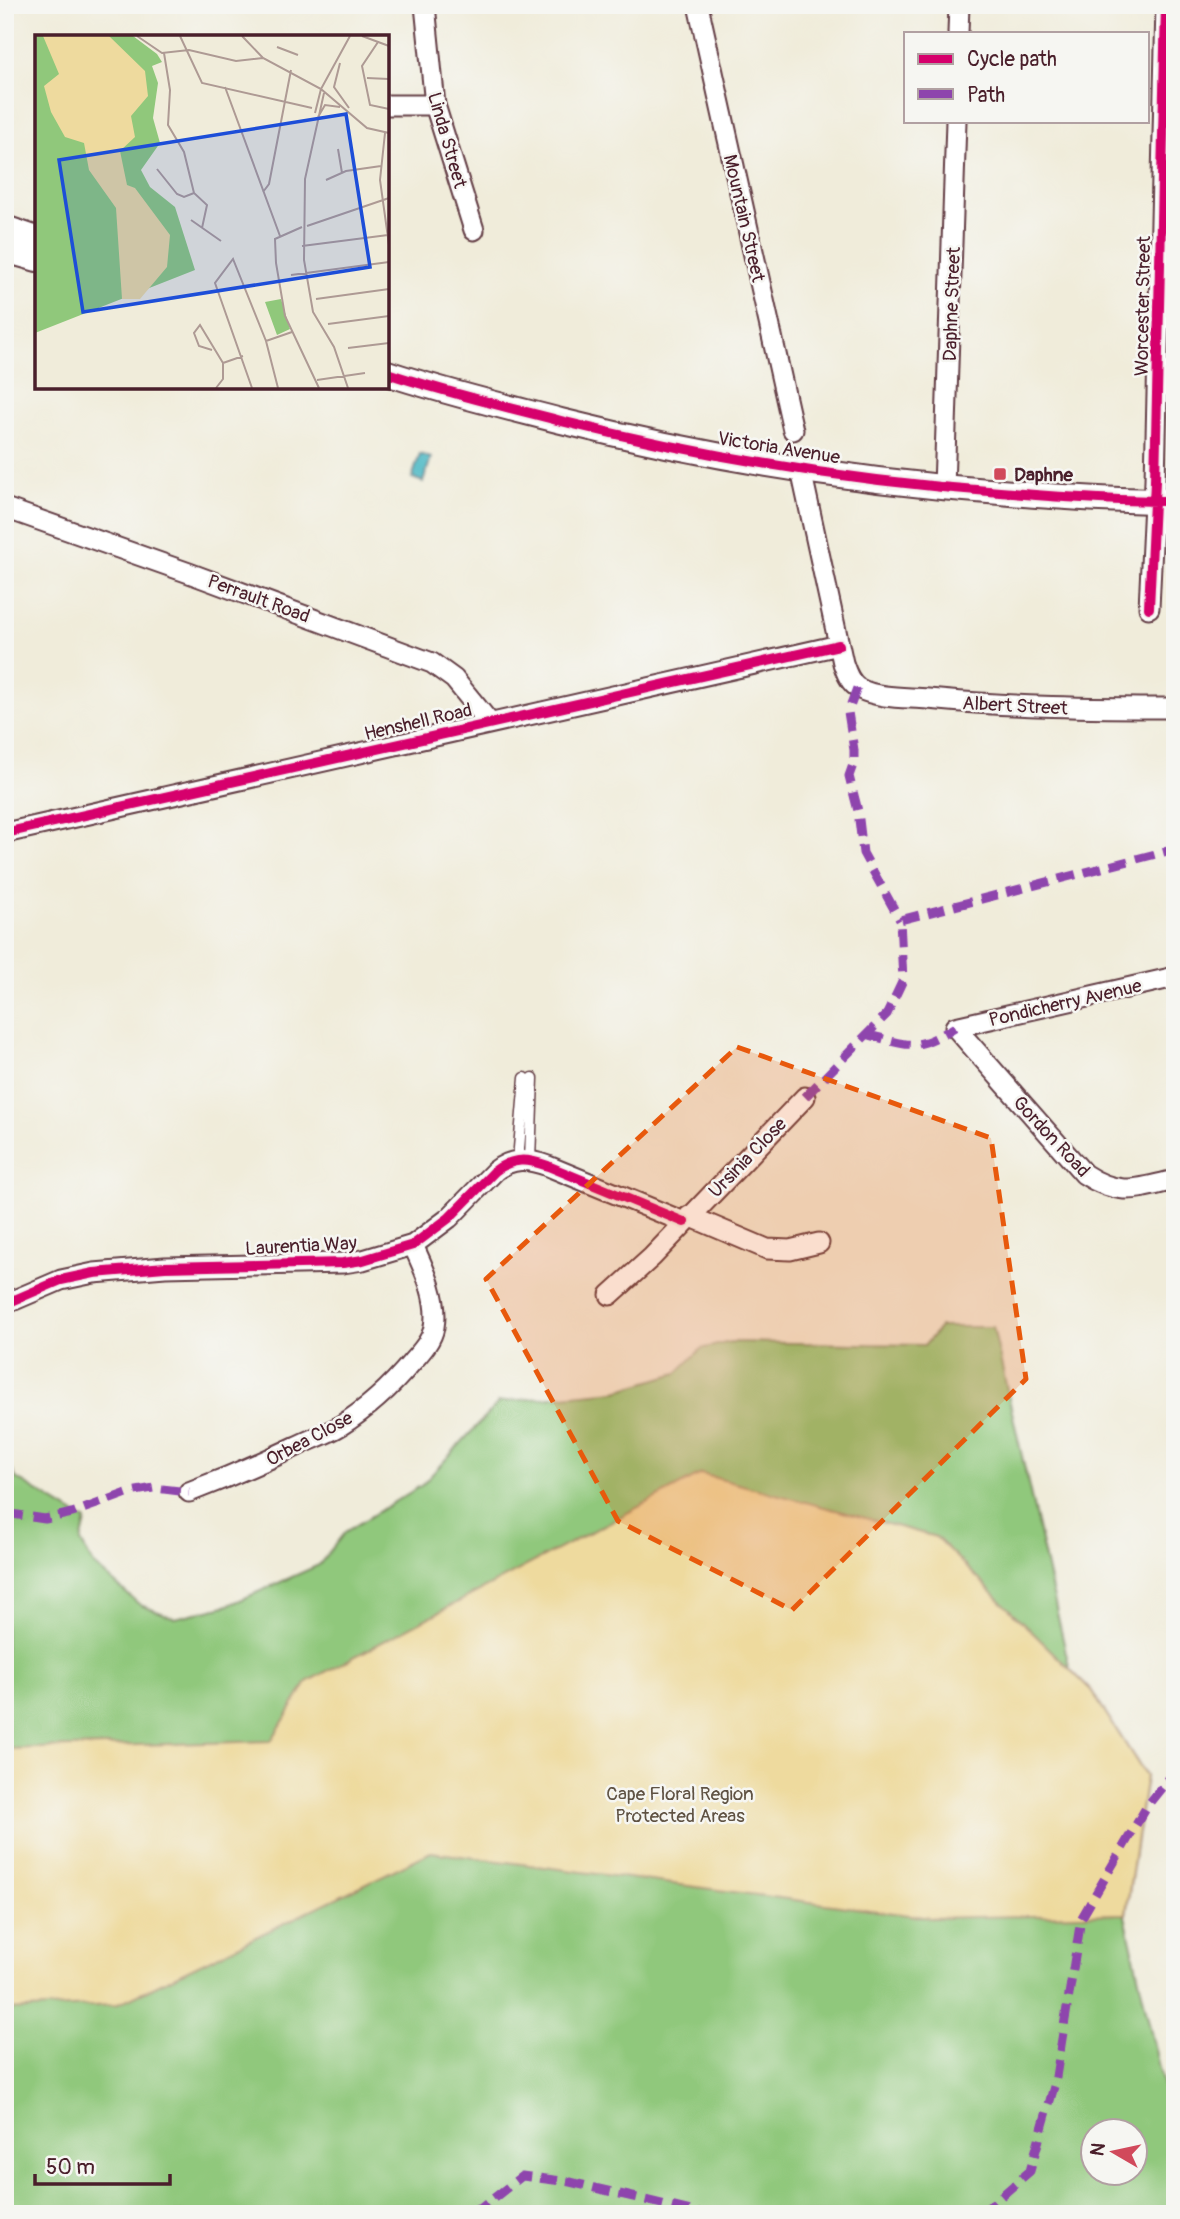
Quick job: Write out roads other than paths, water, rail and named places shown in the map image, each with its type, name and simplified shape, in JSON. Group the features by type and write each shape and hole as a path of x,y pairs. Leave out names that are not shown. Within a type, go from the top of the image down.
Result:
{"street":[{"name":"Linda Street","path":"425,5 435,105 474,230"},
{"name":"Mountain Street","path":"698,5 793,430"},
{"path":"958,32 959,5"},
{"name":"Worcester Street","path":"1149,608 1164,501 1166,5"},
{"path":"388,105 435,105"},
{"name":"Daphne Street","path":"944,488 956,122"},
{"path":"5,228 35,238"},
{"path":"5,250 35,258"},
{"name":"Victoria Avenue","path":"388,373 646,442 801,470 944,488 1164,501"},
{"path":"801,470 839,645"},
{"name":"Perrault Road","path":"5,508 432,663 454,679 489,723"},
{"name":"Albert Street","path":"839,645 846,672 857,688 872,694 1023,707 1175,708"},
{"name":"Henshell Road","path":"5,833 839,645"},
{"name":"Pondicherry Avenue","path":"955,1027 1175,977"},
{"name":"Gordon Road","path":"955,1027 1084,1174 1100,1185 1117,1190 1175,1181"},
{"name":"Ursinia Close","path":"610,1295 652,1257 805,1097"},
{"path":"524,1160 766,1249 790,1250 819,1243"},
{"name":"Laurentia Way","path":"5,1304 61,1280 94,1273 363,1260 414,1245 449,1218 502,1165 524,1160"},
{"name":"Orbea Close","path":"189,1492 236,1475 340,1426 401,1376 428,1342 435,1322 435,1308 414,1245"}],"lane":[{"path":"524,1160 529,1078"}],"water":[{"path":"420,454 431,458 423,482 412,478"}],"place":[{"name":"Daphne","path":"1000,474"}],"park label":[{"name":"Cape Floral Region Protected Areas","path":"680,1804"}]}
